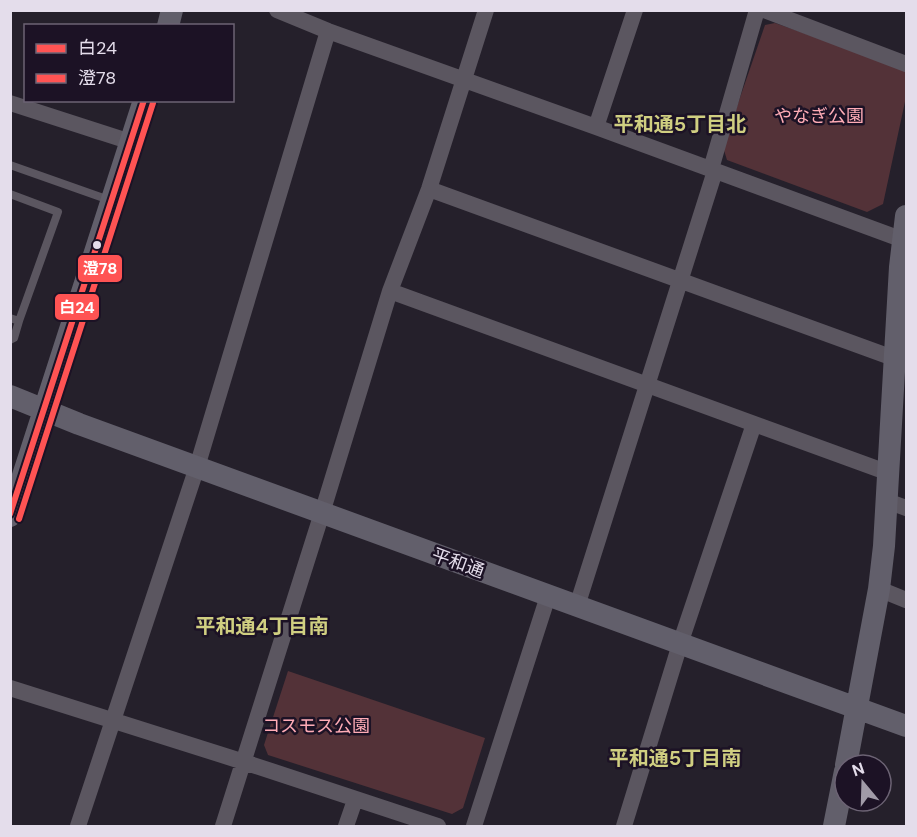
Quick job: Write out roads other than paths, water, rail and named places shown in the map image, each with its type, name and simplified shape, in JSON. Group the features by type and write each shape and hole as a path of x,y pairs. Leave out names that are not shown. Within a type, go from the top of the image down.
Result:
{"street":[{"path":"277,10 328,31 904,241"},
{"path":"223,826 390,291 429,189 486,10"},
{"path":"596,127 635,10"},
{"path":"577,606 681,280 757,10"},
{"path":"764,10 906,64"},
{"path":"78,826 197,467 328,31"},
{"path":"10,516 143,102"},
{"path":"10,103 131,142"},
{"path":"429,189 896,359"},
{"path":"849,753 897,505 889,473 906,216"},
{"path":"390,291 889,473"},
{"name":"平和通","path":"10,396 197,467 906,726"},
{"path":"624,826 680,644 754,424"},
{"path":"879,589 906,600"},
{"path":"474,826 548,596"},
{"path":"10,688 438,826"},
{"path":"346,826 355,800"}],"lane":[{"path":"10,165 113,201"},
{"path":"10,194 58,212 15,319 14,338 10,340"}],"district":[{"name":"平和通5丁目北","path":"680,124"},
{"name":"平和通4丁目南","path":"262,626"},
{"name":"平和通5丁目南","path":"675,758"}],"park label":[{"name":"やなぎ公園","path":"819,116"},
{"name":"コスモス公園","path":"316,726"}]}
